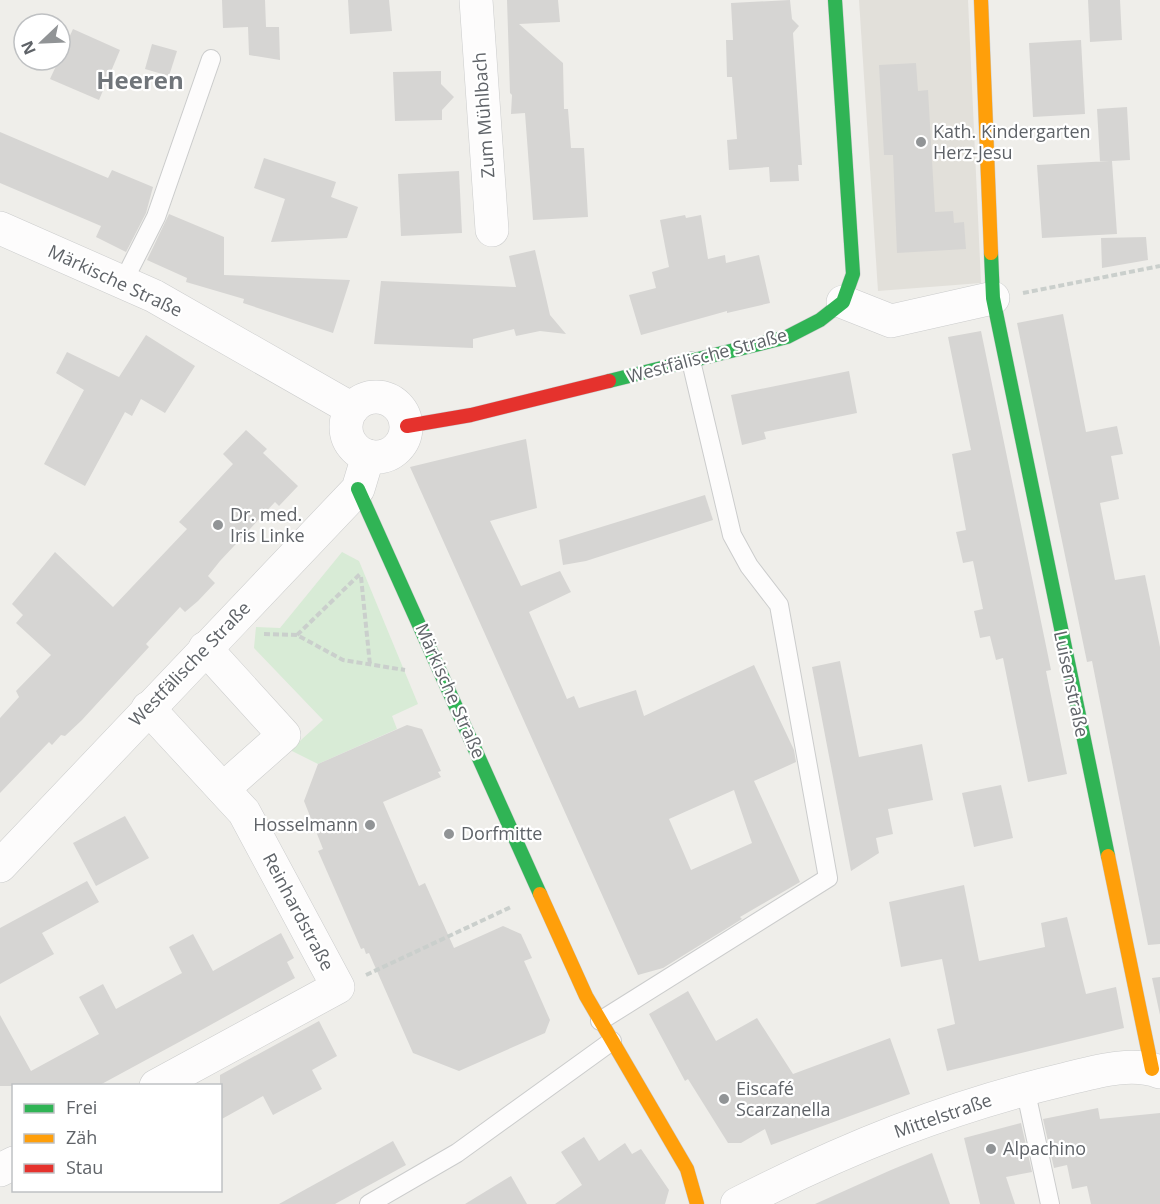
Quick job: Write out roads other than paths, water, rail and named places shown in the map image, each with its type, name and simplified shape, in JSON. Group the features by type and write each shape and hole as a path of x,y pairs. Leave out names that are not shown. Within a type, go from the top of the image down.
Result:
{"street":[{"name":"Zum Mühlbach","path":"476,0 492,230"},
{"path":"835,0 852,234 853,274 843,302 891,321 993,298"},
{"name":"Luisenstraße","path":"981,0 993,298 1156,1070"},
{"name":"Märkische Straße","path":"0,228 154,296 352,409"},
{"name":"Westfälische Straße","path":"407,426 471,415 787,337 820,320 843,302"},
{"path":"385,398 396,404 404,414 407,426 405,437 399,447 390,453 368,456 350,441 347,420 352,409 367,399 385,398"},
{"name":"Westfälische Straße","path":"0,866 358,489 368,456"},
{"name":"Märkische Straße","path":"358,489 600,1021 670,1136 687,1169 697,1204"},
{"path":"205,648 284,735 223,789"},
{"name":"Reinhardstraße","path":"148,708 244,812 348,983 160,1084"},
{"name":"Mittelstraße","path":"737,1204 810,1167 921,1120 1025,1088 1119,1068 1156,1070"}],"lane":[{"path":"123,282 156,217 211,59"},
{"path":"600,1021 828,878 779,605 749,566 732,535 691,361"},
{"path":"369,1204 458,1153 612,1041"},
{"path":"1025,1088 1050,1204"}],"place":[{"name":"Kath. Kindergarten Herz-Jesu","path":"921,142"},
{"name":"Dr. med. Iris Linke","path":"218,525"},
{"name":"Hosselmann","path":"370,825"},
{"name":"Dorfmitte","path":"449,834"},
{"name":"Eiscafé Scarzanella","path":"724,1099"},
{"name":"Alpachino","path":"991,1149"}],"district":[{"name":"Heeren","path":"140,81"}]}
